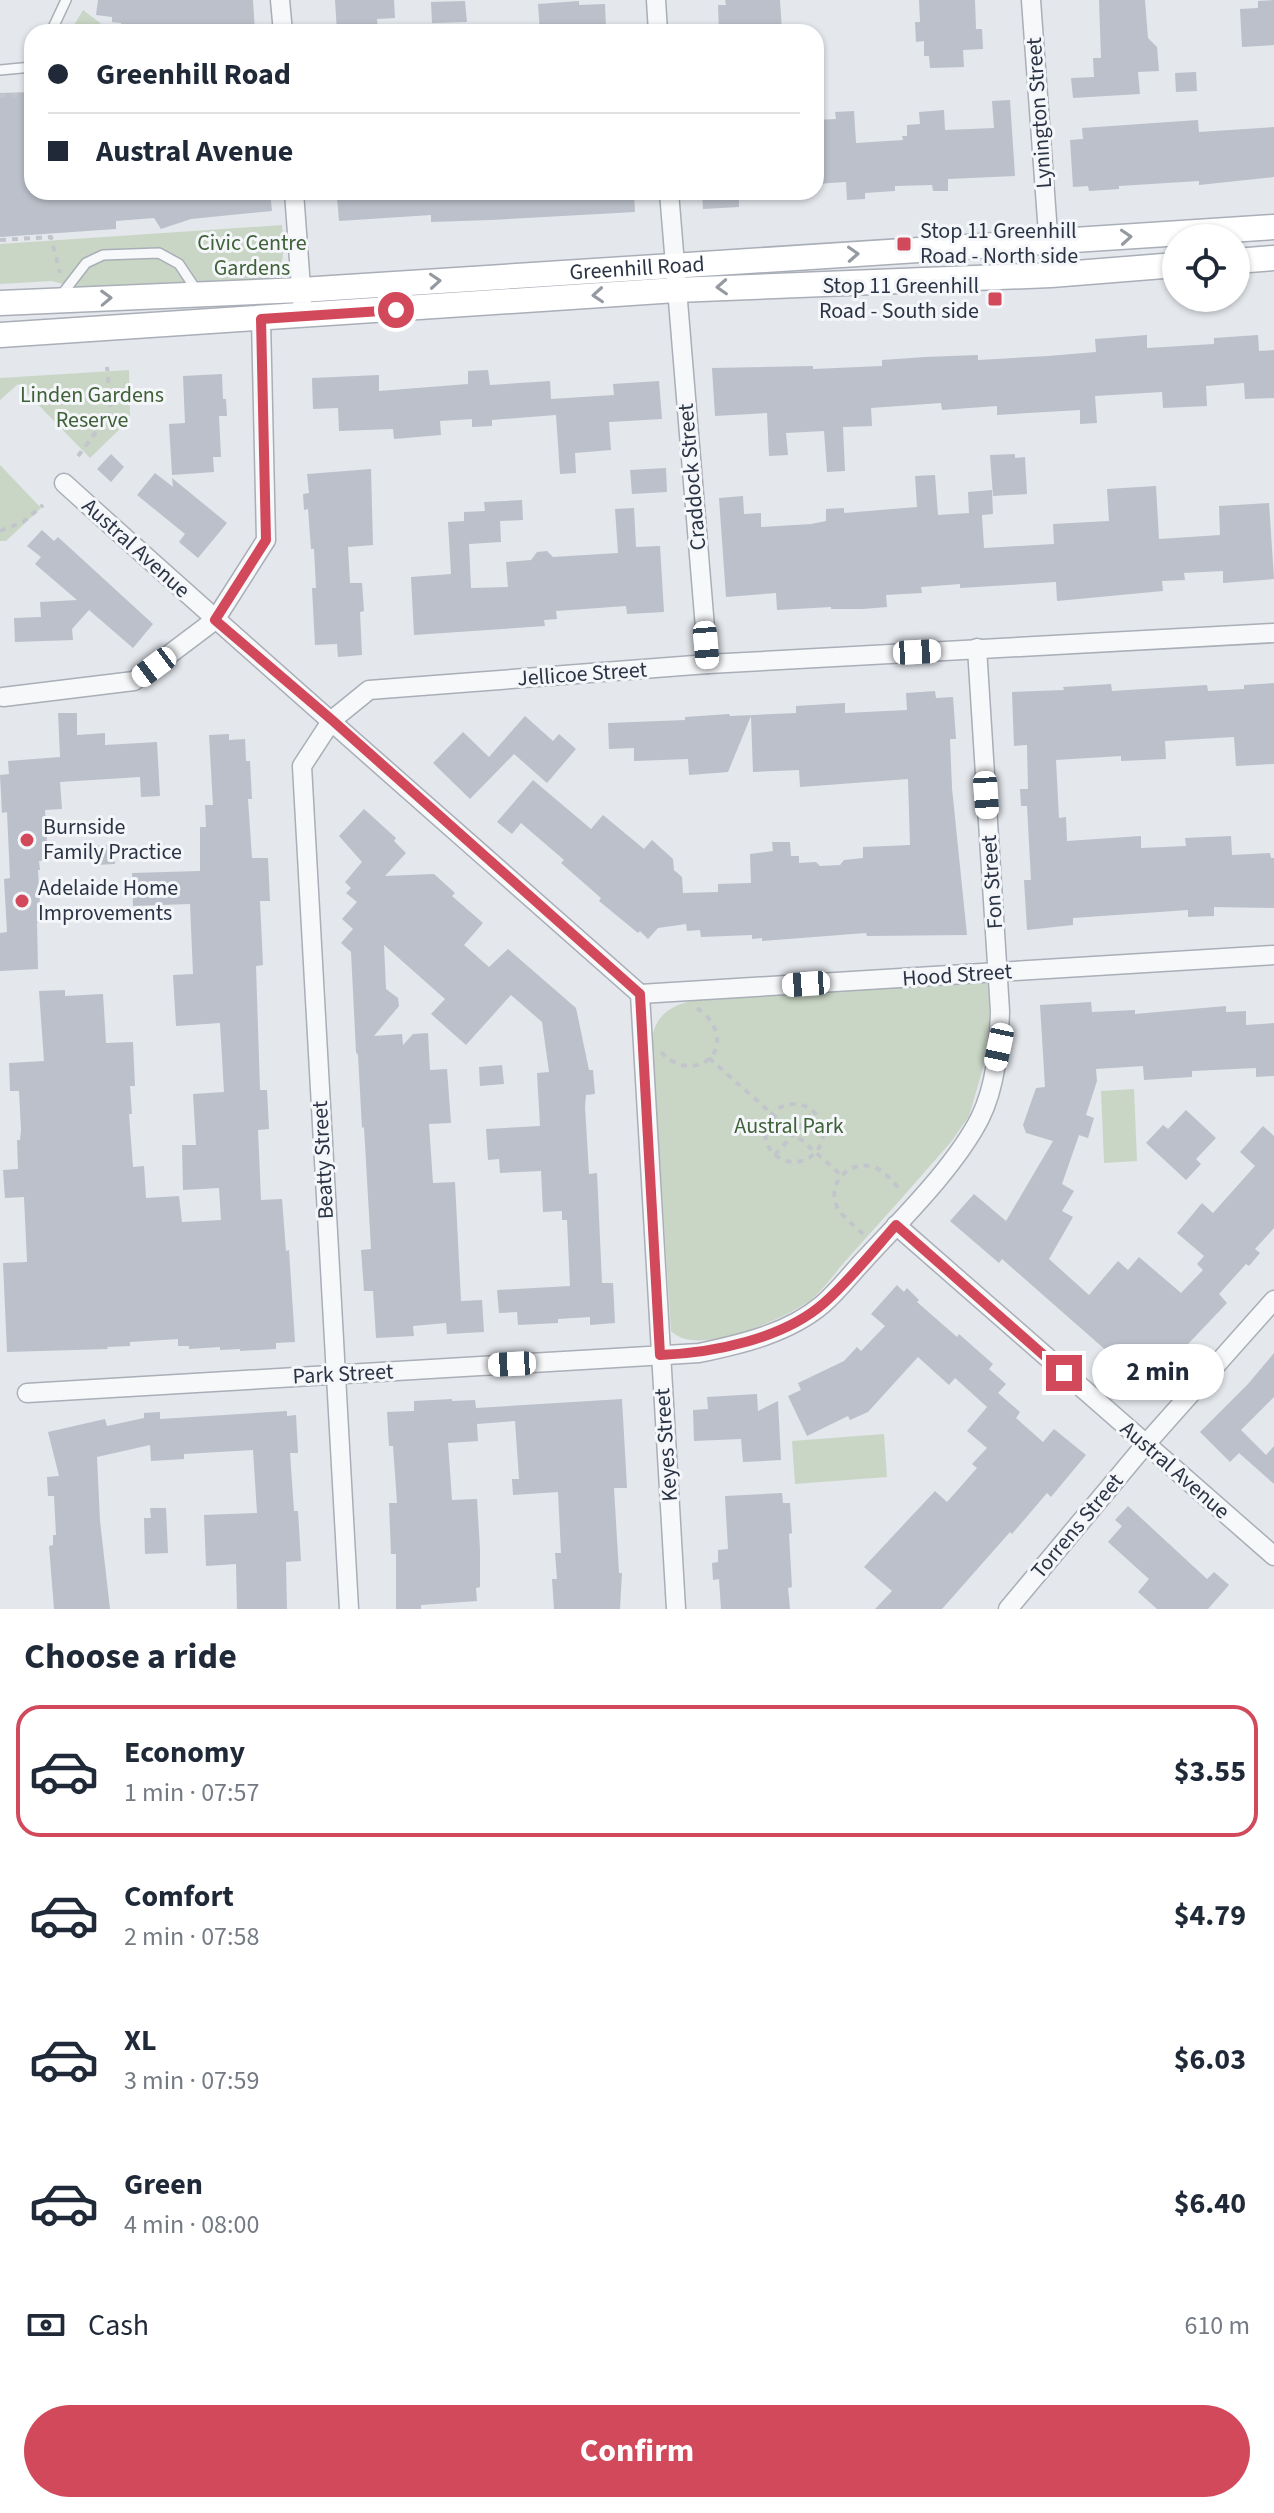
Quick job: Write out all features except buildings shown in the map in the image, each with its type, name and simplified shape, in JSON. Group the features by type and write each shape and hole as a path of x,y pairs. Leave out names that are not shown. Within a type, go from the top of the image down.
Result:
{"main road":[{"name":"Greenhill Road","path":"0,303 301,290 1274,227"},
{"path":"1250,260 1274,258"},
{"name":"Greenhill Road","path":"0,335 676,290 1051,275 1162,266"}],"street":[{"path":"280,0 282,24"},
{"path":"656,0 658,24"},
{"name":"Lynington Street","path":"1031,0 1051,275"},
{"path":"295,200 303,317"},
{"name":"Craddock Street","path":"670,200 708,664"},
{"path":"3,697 134,681 215,620 266,540 261,319"},
{"name":"Austral Avenue","path":"64,483 640,994"},
{"name":"Jellicoe Street","path":"332,720 369,690 708,664 1274,633"},
{"name":"Fon Street","path":"896,1225 958,1153 981,1117 999,1047 977,648"},
{"name":"Beatty Street","path":"332,720 302,766 349,1609"},
{"name":"Hood Street","path":"640,994 1274,955"},
{"name":"Keyes Street","path":"640,994 676,1609"},
{"name":"Austral Avenue","path":"896,1225 1274,1556"},
{"name":"Park Street","path":"27,1393 699,1353 746,1343 786,1326 822,1305 896,1225"},
{"name":"Torrens Street","path":"1008,1609 1145,1445 1274,1300"}],"lane":[{"path":"55,24 66,0"},
{"path":"0,70 24,68"},
{"path":"57,300 86,263 103,255 159,253 179,264 200,294"}],"path":[{"path":"0,96 24,94"},
{"path":"0,240 51,237 60,273"},
{"path":"78,456 111,412 107,367"},
{"path":"0,531 23,522 43,505"},
{"path":"641,1029 675,1064 693,1067 709,1058 716,1040 714,1026 679,992"},
{"path":"709,1058 841,1175"},
{"path":"795,1104 813,1111 823,1131 822,1141 815,1152 805,1160 793,1162 775,1155 765,1138 766,1123 772,1114 780,1107 795,1104"},
{"path":"775,1155 813,1111"},
{"path":"865,1235 836,1205 835,1190 841,1175 855,1167 870,1166 878,1169 902,1192"}],"green space":[{"path":"83,10 101,24 75,24"},
{"name":"Civic Centre Gardens","path":"282,225 280,266 270,279 261,284 78,288 52,281 0,284 0,244"},
{"name":"Linden Gardens Reserve","path":"129,370 130,419 90,458 18,384 0,400 0,378"},
{"name":"Linden Gardens Reserve","path":"0,465 41,508 6,541 0,541"},
{"name":"Austral Park","path":"988,982 991,1041 969,1116 951,1142 824,1287 795,1310 739,1333 700,1340 683,1338 671,1331 652,1040 662,1016 675,1006 701,999"},
{"path":"1134,1089 1137,1161 1104,1163 1101,1091"},
{"path":"884,1434 887,1477 795,1484 792,1441"}],"place":[{"name":"Stop 11 Greenhill Road - North side","path":"904,244"},
{"name":"Stop 11 Greenhill Road - South side","path":"995,299"},
{"name":"Burnside Family Practice","path":"27,840"},
{"name":"Adelaide Home Improvements","path":"22,901"}],"route":[{"path":"396,310 261,319 266,540 215,620 640,994 660,1355 699,1353 746,1343 786,1326 822,1305 896,1225 1064,1373"}]}
